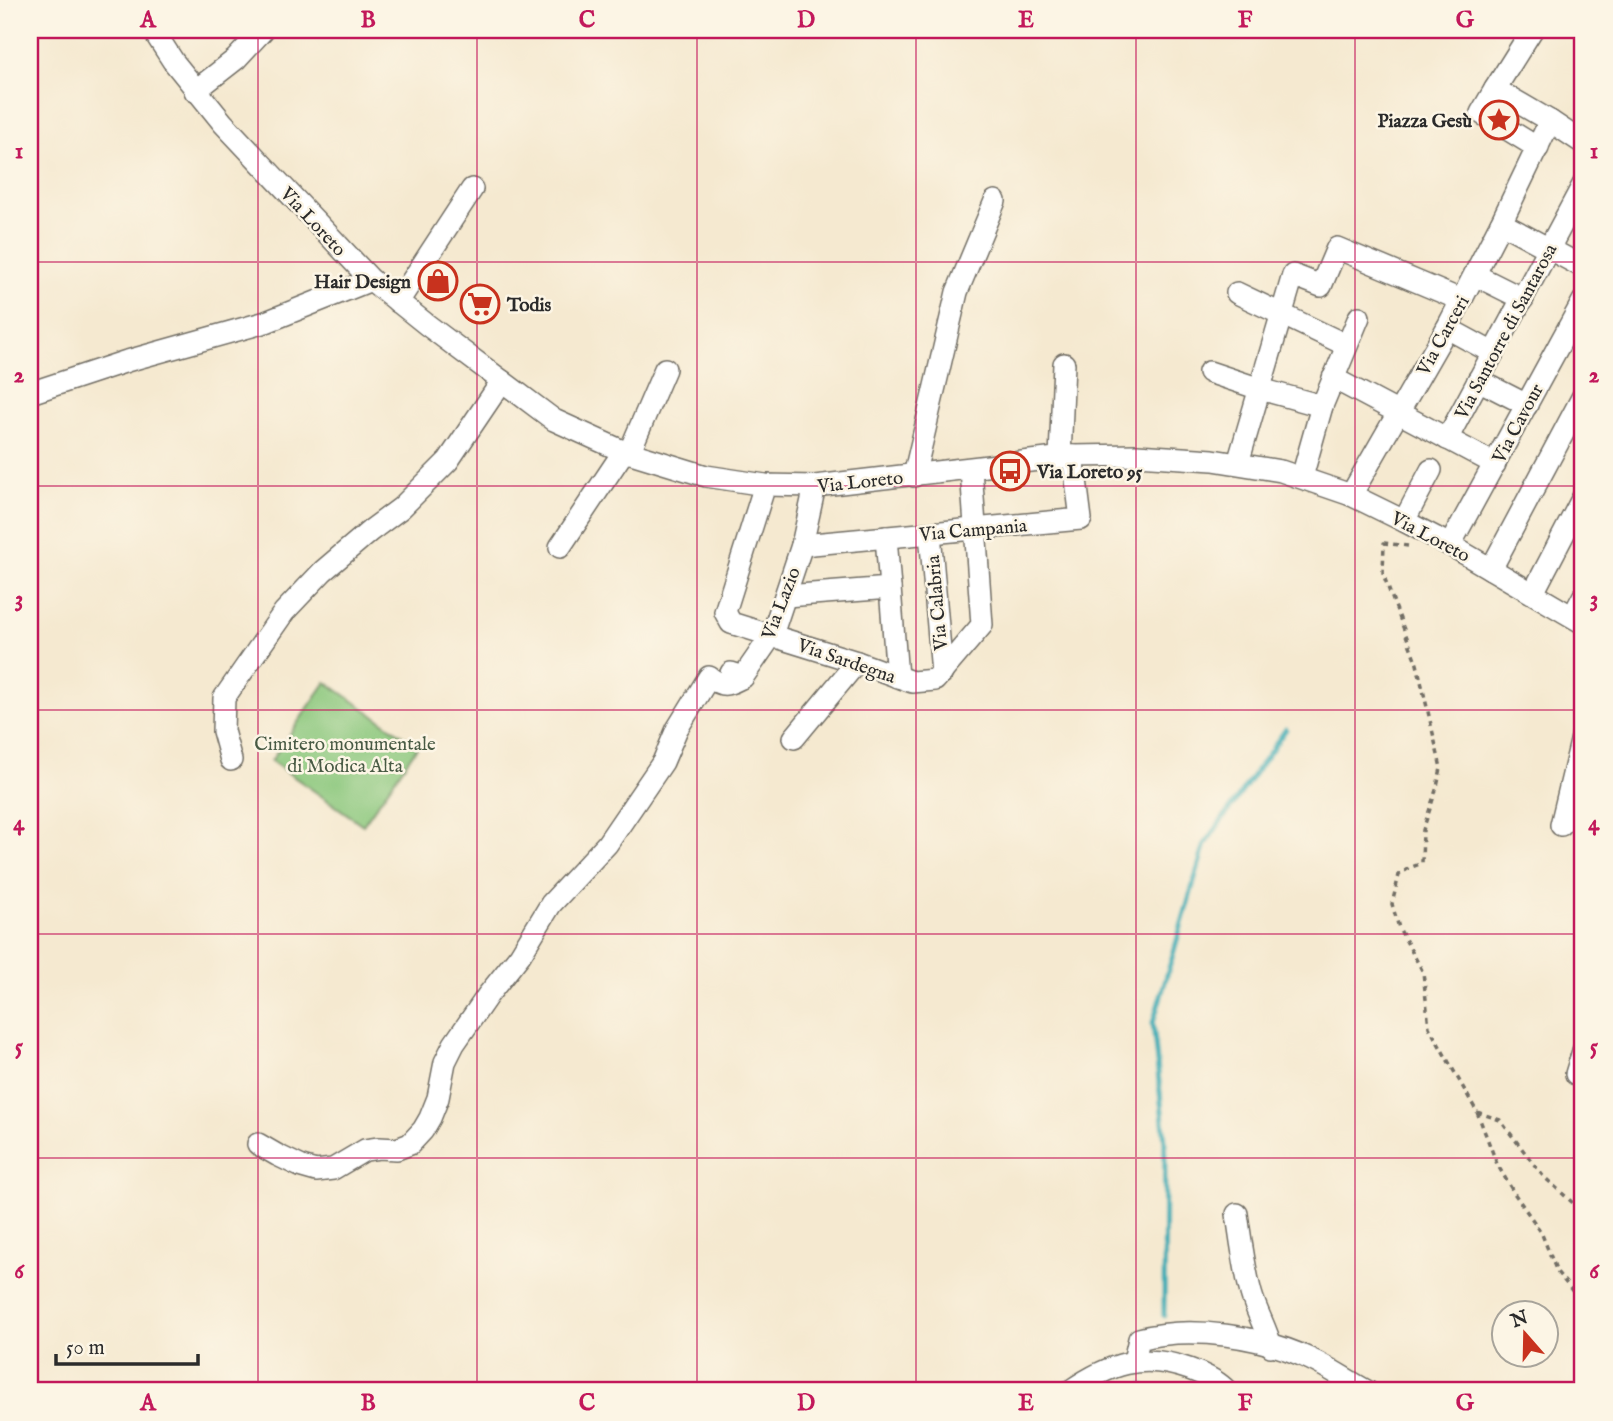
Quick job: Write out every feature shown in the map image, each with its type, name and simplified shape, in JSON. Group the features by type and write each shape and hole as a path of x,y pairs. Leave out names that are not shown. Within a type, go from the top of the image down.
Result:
{"street":[{"name":"Via Loreto","path":"153,30 173,61 223,123 371,281 554,420 627,452 706,476 765,485 816,486 1067,456 1137,455 1238,463 1282,471 1351,495 1450,545 1578,620"},
{"path":"195,90 236,59 262,30"},
{"path":"1532,30 1480,113 1538,148"},
{"path":"1495,89 1571,132"},
{"name":"Via Carceri","path":"1351,495 1447,328 1538,148 1571,132"},
{"name":"Via Santorre di Santarosa","path":"1447,439 1583,185"},
{"path":"398,302 472,189"},
{"path":"914,476 957,292 995,201"},
{"path":"1502,223 1583,267"},
{"path":"1238,463 1293,275 1321,286 1337,248 1461,300"},
{"path":"1475,275 1523,299"},
{"path":"30,393 127,361 266,322 371,281"},
{"path":"1237,293 1346,345"},
{"name":"Via Cavour","path":"1450,545 1583,301"},
{"path":"1302,477 1322,406 1359,317"},
{"path":"1447,328 1493,354"},
{"path":"1064,364 1067,456"},
{"path":"560,547 627,452 665,369"},
{"path":"1209,372 1322,406"},
{"path":"1333,379 1495,464"},
{"path":"1478,380 1527,405"},
{"path":"231,760 223,731 224,698 284,612 323,571 401,508 448,461 502,381"},
{"path":"1491,569 1583,396"},
{"name":"Via Campania","path":"802,545 1081,519 1067,456"},
{"path":"942,673 982,625 971,469"},
{"path":"1404,521 1431,470"},
{"name":"Via Sardegna","path":"765,485 724,612 731,623 912,682 935,680 942,673"},
{"name":"Via Lazio","path":"743,677 772,635 802,545 816,486"},
{"path":"1533,593 1583,497"},
{"name":"Via Calabria","path":"930,533 942,673"},
{"path":"886,537 897,677"},
{"path":"786,597 890,588"},
{"path":"1578,620 1583,597"},
{"path":"794,738 857,662"},
{"path":"707,666 743,677"},
{"path":"258,1144 302,1167 316,1171 333,1169 365,1150 397,1149 410,1144 430,1118 438,1098 445,1062 454,1044 520,955 551,904 607,844 663,762 677,729 709,677 726,685 743,677"},
{"path":"1561,825 1583,733"},
{"path":"1576,1074 1583,1051"},
{"path":"1237,1214 1252,1296 1271,1346"},
{"path":"1133,1361 1139,1339 1156,1335 1236,1336 1310,1359 1367,1391"},
{"path":"1070,1391 1087,1379 1133,1361 1174,1363 1201,1373 1221,1384 1227,1391"}],"path":[{"path":"1413,547 1384,543 1383,574 1417,664 1441,768 1423,830 1422,863 1399,875 1392,905 1399,928 1423,972 1429,1027 1477,1112 1497,1164 1541,1232 1557,1272 1583,1304"},
{"path":"1477,1112 1500,1120 1544,1176 1583,1212"}],"green space":[{"name":"Cimitero monumentale di Modica Alta","path":"326,682 418,746 363,825 271,761"}],"waterway":[{"path":"1164,1316 1165,1141 1153,1023 1205,844 1286,729"},
{"path":"1143,1385 1143,1391"}],"place":[{"name":"Piazza Gesù","path":"1499,120"},
{"name":"Hair Design","path":"438,281"},
{"name":"Todis","path":"480,304"},
{"name":"Via Loreto 95","path":"1010,471"}]}
